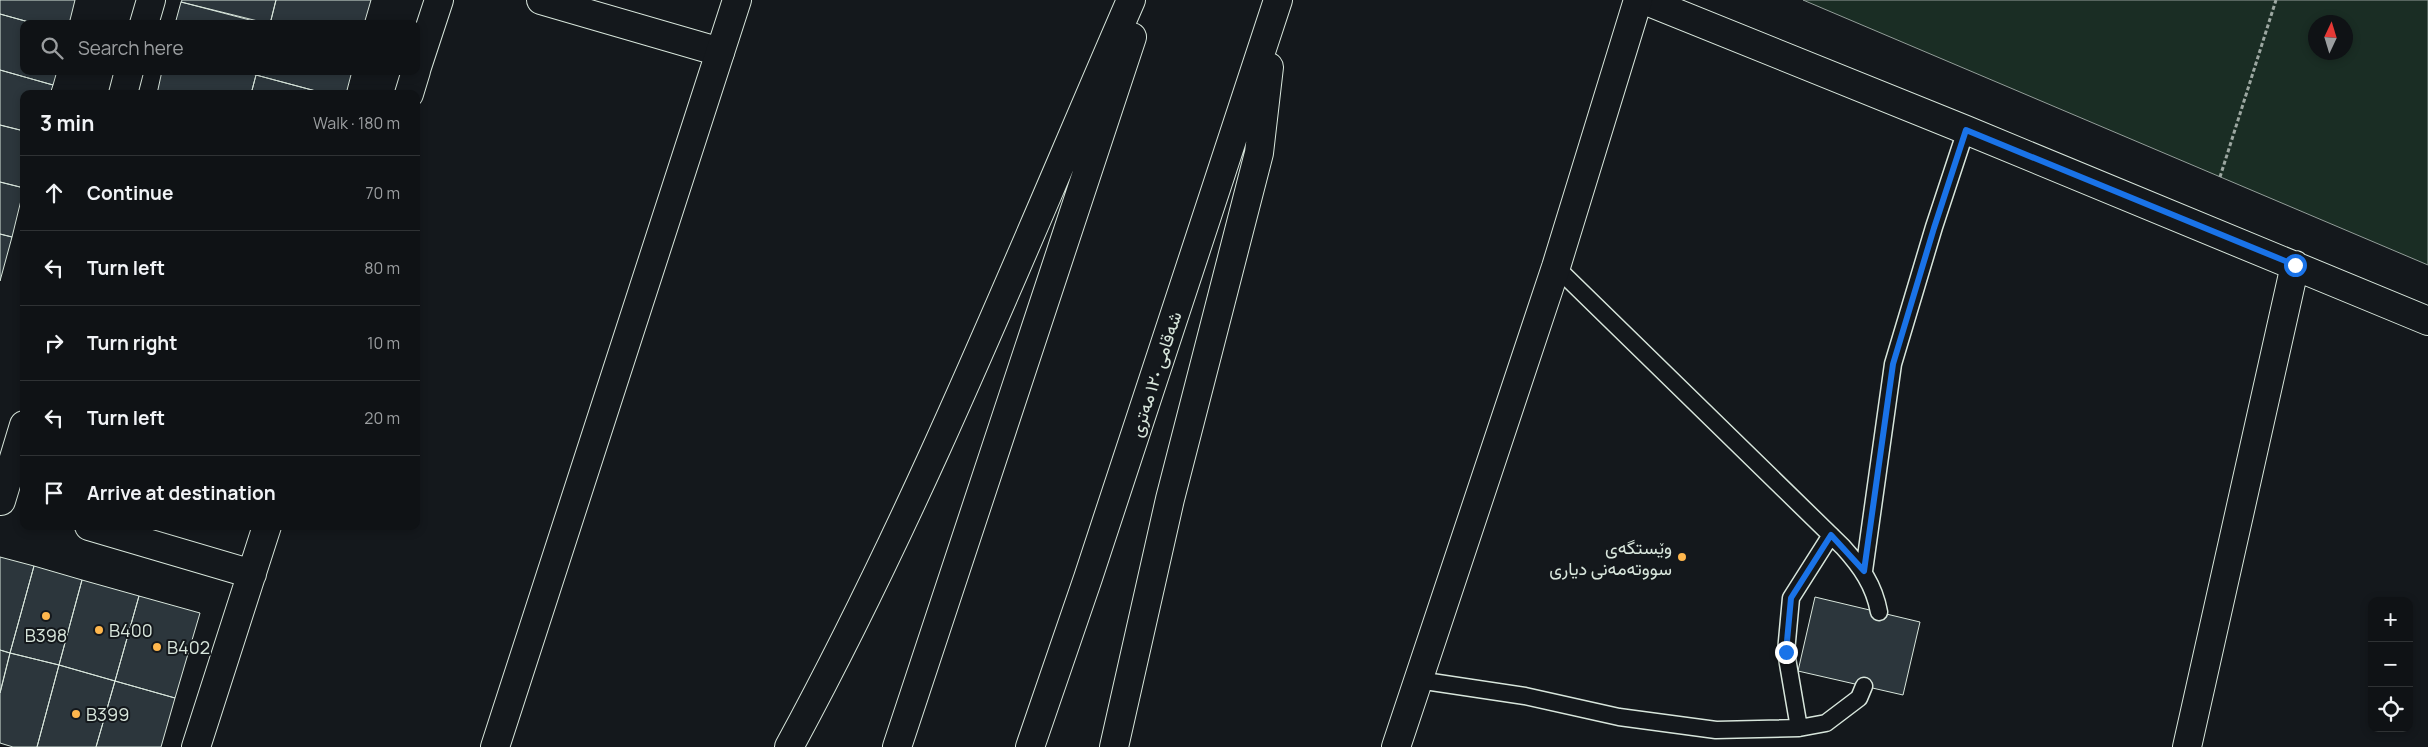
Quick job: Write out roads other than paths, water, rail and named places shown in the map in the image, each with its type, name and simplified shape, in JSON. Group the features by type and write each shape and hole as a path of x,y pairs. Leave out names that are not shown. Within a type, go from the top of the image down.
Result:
{"main road":[{"path":"145,20 151,0"},
{"path":"420,59 439,0"},
{"path":"541,0 720,52"},
{"path":"495,747 737,0"},
{"path":"789,747 838,657 934,454 978,357 1132,0"},
{"path":"898,747 1144,0"},
{"path":"1396,747 1556,267 1638,0"},
{"path":"1644,0 1966,130 2428,321"},
{"path":"1114,747 1170,499 1259,153 1277,5"},
{"name":"شەقامی ١٢٠ مەتری","path":"1030,747 1088,578 1277,5"},
{"path":"124,90 128,75"},
{"path":"410,90 415,75"},
{"path":"2187,747 2295,265"},
{"path":"8,503 20,444"},
{"path":"103,530 252,574"},
{"path":"196,747 266,530"}],"lane":[{"path":"1864,571 1893,364 1966,130"},
{"path":"1556,267 1831,535 1864,571 1876,598 1879,612"},
{"path":"1799,728 1786,652 1791,598 1831,535"},
{"path":"1418,680 1525,696 1619,717 1716,730 1799,728 1826,724 1859,698 1864,686"}],"place":[{"name":"وێستگەی سووتەمەنی دیاری","path":"1682,557"},
{"name":"B398","path":"46,616"},
{"name":"B400","path":"99,630"},
{"name":"B402","path":"157,647"},
{"name":"B399","path":"76,714"}]}
